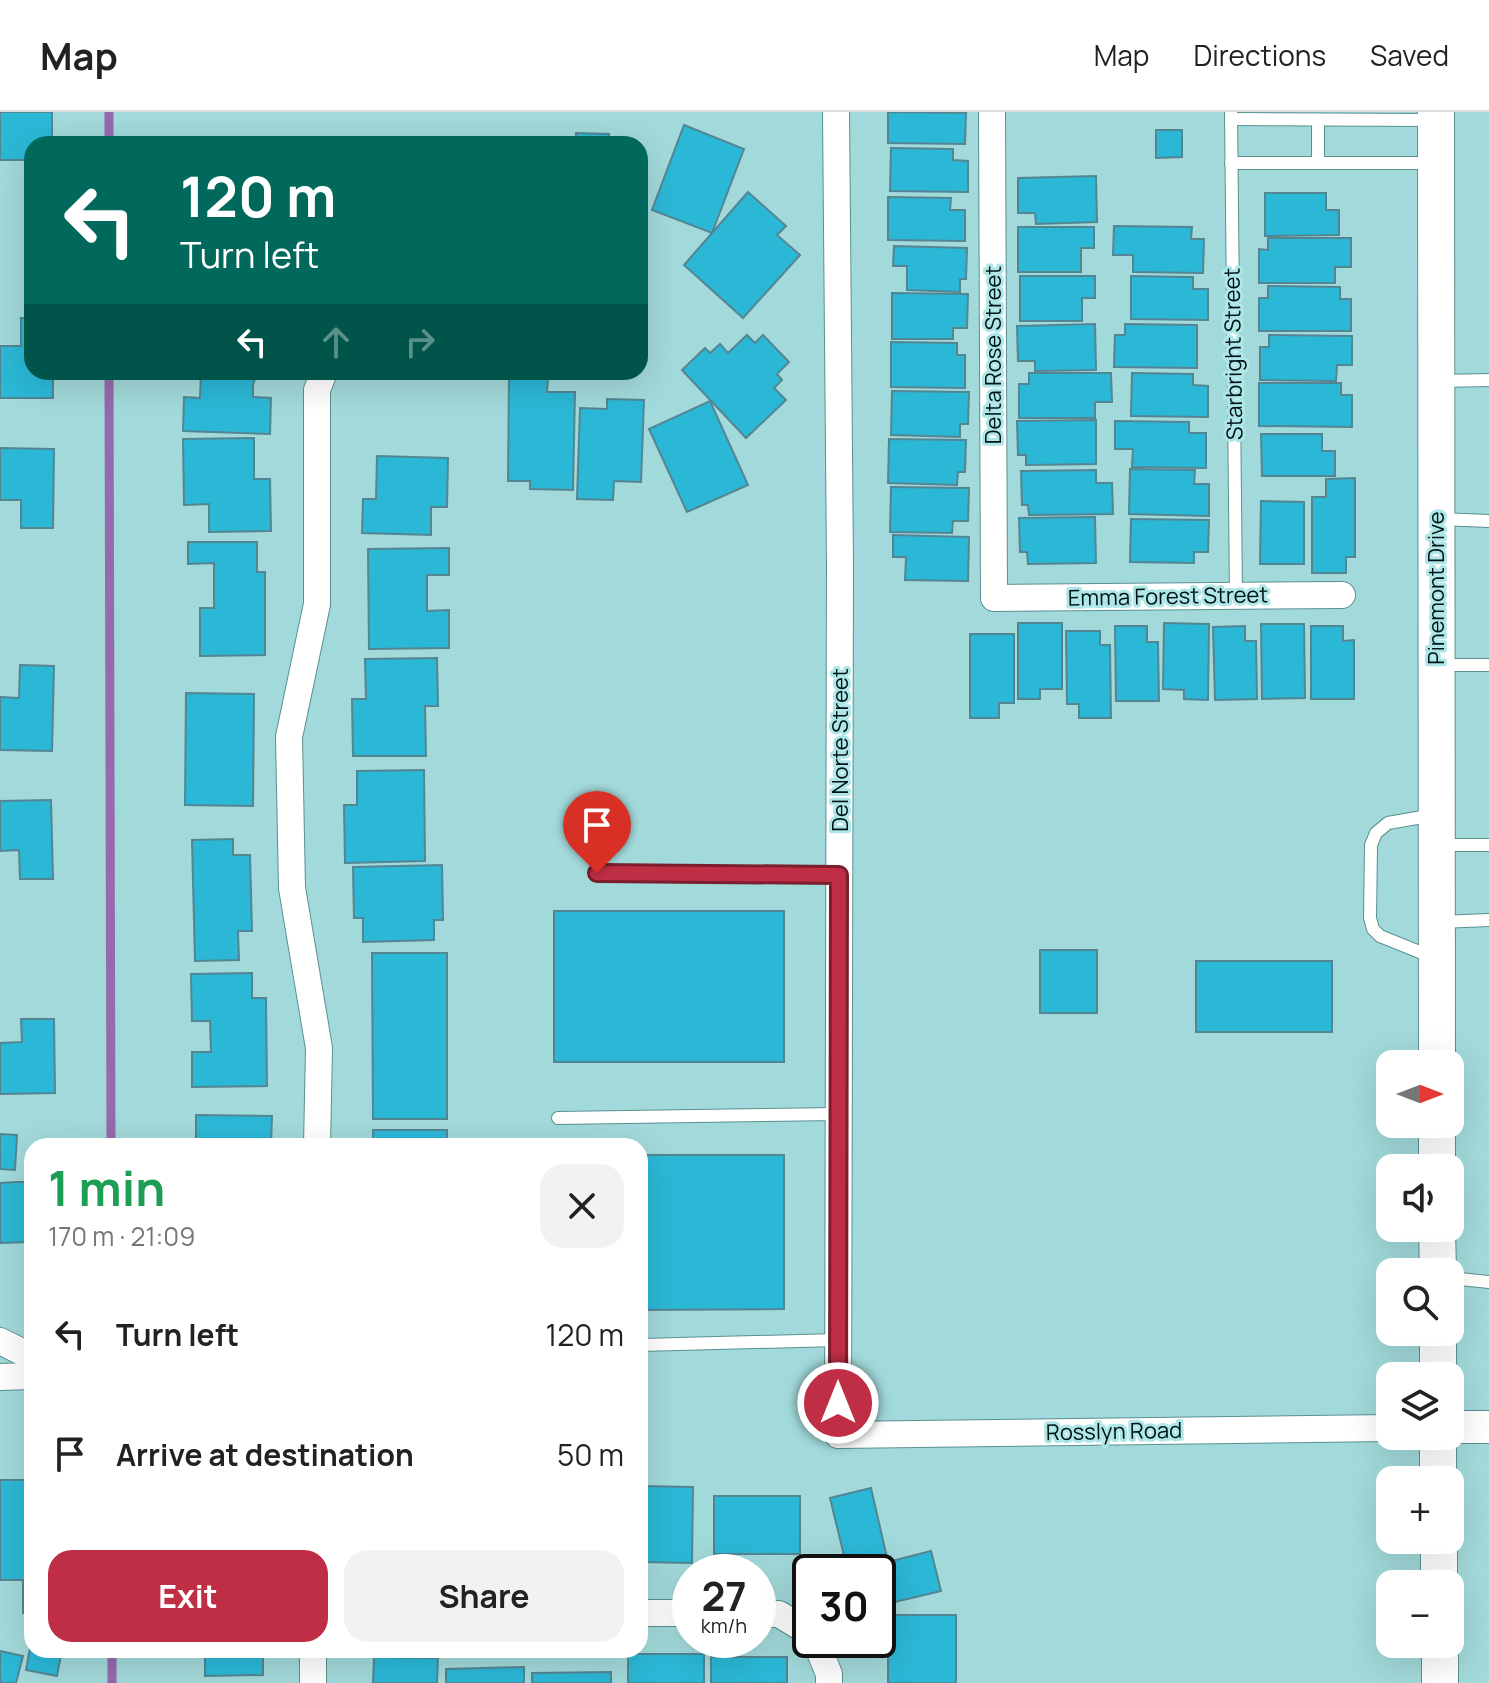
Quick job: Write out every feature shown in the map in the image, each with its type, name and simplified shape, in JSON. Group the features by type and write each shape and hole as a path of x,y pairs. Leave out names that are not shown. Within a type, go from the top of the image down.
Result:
{"main road":[{"name":"Pinemont Drive","path":"1436,116 1437,1050"},
{"path":"1440,1658 1440,1683"}],"street":[{"name":"Del Norte Street","path":"836,112 840,549 838,1435"},
{"name":"Delta Rose Street","path":"992,112 994,598"},
{"path":"317,1138 319,1048 292,888 289,737 317,604 317,390 321,380"},
{"name":"Emma Forest Street","path":"994,598 1342,595"},
{"path":"0,1341 24,1353"},
{"path":"0,1377 24,1376"},
{"path":"1464,1427 1489,1427"},
{"name":"Rosslyn Road","path":"838,1435 1376,1428"},
{"path":"648,1613 672,1613"},
{"path":"313,1658 313,1683"},
{"path":"822,1658 829,1683"}],"lane":[{"path":"1231,115 1318,120 1436,116"},
{"name":"Starbright Street","path":"1231,115 1236,596"},
{"path":"1318,120 1318,163"},
{"path":"1231,163 1436,163"},
{"path":"1436,381 1489,380"},
{"path":"1436,519 1489,521"},
{"path":"1437,665 1489,665"},
{"path":"1437,959 1380,936 1373,929 1370,918 1371,845 1376,833 1388,823 1437,830 1489,845"},
{"path":"597,873 839,875"},
{"path":"1437,923 1489,920"},
{"path":"558,1118 839,1114"},
{"path":"1464,1279 1489,1282"},
{"path":"648,1345 838,1340"}],"building":[{"path":"0,112 52,112 52,136 24,136 24,160 0,160"},
{"path":"888,112 966,113 965,144 888,143"},
{"path":"684,125 744,149 712,233 652,210"},
{"path":"1156,130 1182,130 1182,157 1156,158"},
{"path":"576,133 609,134 609,136 576,136"},
{"path":"891,148 953,149 953,160 968,161 968,192 890,191"},
{"path":"1096,176 1097,222 1036,224 1035,213 1018,213 1018,178"},
{"path":"748,192 786,226 777,235 800,255 743,318 684,265"},
{"path":"1265,193 1326,193 1326,210 1339,210 1339,235 1265,236"},
{"path":"888,197 951,198 950,210 965,210 965,241 888,240"},
{"path":"1114,226 1192,227 1191,239 1204,239 1203,273 1133,272 1133,255 1113,255"},
{"path":"1018,227 1094,227 1094,248 1081,248 1081,272 1018,272"},
{"path":"1268,238 1351,238 1351,267 1335,267 1335,283 1259,283 1259,249 1268,250"},
{"path":"894,246 967,248 966,279 960,279 960,292 907,290 907,266 893,266"},
{"path":"1020,276 1095,276 1095,298 1082,298 1082,321 1020,321"},
{"path":"1131,276 1193,277 1193,289 1208,289 1208,320 1131,319"},
{"path":"1268,286 1340,287 1340,299 1351,299 1351,331 1259,331 1259,298 1268,298"},
{"path":"892,293 968,294 967,328 953,328 953,339 892,339"},
{"path":"21,318 24,318 24,380 53,380 53,398 0,398 0,346 21,346"},
{"path":"1095,324 1096,370 1035,371 1035,361 1018,361 1017,326"},
{"path":"1125,324 1197,325 1197,368 1114,367 1115,335 1125,335"},
{"path":"747,335 755,343 763,335 789,362 777,374 782,380 774,388 786,400 746,438 682,370 705,348 710,353 720,344 728,353"},
{"path":"1269,335 1352,336 1352,365 1337,365 1336,381 1260,380 1260,347 1269,347"},
{"path":"891,342 957,343 957,355 965,355 965,388 891,387"},
{"path":"1029,373 1111,373 1112,402 1095,402 1095,418 1019,418 1019,384 1029,384"},
{"path":"1132,373 1193,374 1193,385 1208,386 1208,417 1131,416"},
{"path":"201,380 255,380 253,397 271,398 270,434 183,431 184,397 200,398"},
{"path":"509,380 548,380 547,392 575,392 573,490 530,489 530,481 508,481"},
{"path":"1259,383 1341,383 1341,395 1352,395 1352,427 1259,426"},
{"path":"892,391 969,392 968,424 960,424 960,437 891,435"},
{"path":"607,399 644,400 641,482 614,481 613,500 577,499 580,408 607,409"},
{"path":"710,401 748,485 687,512 649,429"},
{"path":"1096,420 1096,464 1026,465 1026,455 1018,455 1017,421"},
{"path":"1115,421 1189,422 1189,433 1206,433 1206,468 1132,467 1133,449 1115,449"},
{"path":"1261,434 1322,434 1322,451 1335,451 1335,476 1262,476"},
{"path":"254,438 254,479 270,479 271,531 209,532 209,504 184,505 183,439"},
{"path":"889,439 966,440 965,472 958,472 957,485 888,483"},
{"path":"0,448 54,449 53,528 21,528 21,500 0,500"},
{"path":"377,456 448,458 447,507 431,507 431,535 362,533 363,499 376,499"},
{"path":"1130,469 1195,470 1194,484 1209,484 1209,516 1129,514"},
{"path":"1096,470 1096,483 1112,483 1113,514 1029,515 1028,505 1022,505 1021,471"},
{"path":"1355,478 1355,557 1346,557 1346,573 1312,573 1312,497 1326,497 1326,479"},
{"path":"891,487 969,488 968,521 953,521 952,533 890,532"},
{"path":"1261,501 1304,502 1304,564 1260,564"},
{"path":"1095,517 1096,563 1028,564 1027,552 1020,552 1019,518"},
{"path":"1131,519 1209,520 1208,552 1194,552 1194,563 1130,562"},
{"path":"893,535 969,537 968,581 905,580 906,557 893,557"},
{"path":"188,542 257,542 257,572 265,572 265,655 200,656 200,608 214,608 214,563 188,564"},
{"path":"449,548 449,575 427,575 427,611 449,610 449,648 369,649 368,549"},
{"path":"1018,623 1062,623 1062,689 1040,689 1040,699 1018,699"},
{"path":"1164,623 1209,624 1208,700 1184,699 1184,690 1163,689"},
{"path":"1261,624 1304,624 1305,698 1262,699"},
{"path":"1115,626 1147,626 1147,642 1158,642 1159,701 1116,701"},
{"path":"1245,626 1245,641 1256,641 1257,699 1215,700 1213,627"},
{"path":"1311,626 1343,626 1343,641 1354,640 1354,699 1311,699"},
{"path":"1066,631 1100,631 1100,645 1110,645 1111,718 1079,718 1079,704 1067,704"},
{"path":"970,634 1014,634 1014,703 999,703 999,718 970,718"},
{"path":"437,658 438,706 425,706 426,756 353,756 352,699 366,699 365,659"},
{"path":"20,665 54,666 52,751 0,750 0,697 19,698"},
{"path":"186,693 254,694 253,806 185,805"},
{"path":"424,770 425,861 345,863 344,805 357,805 357,771"},
{"path":"51,800 53,879 20,879 19,850 0,851 0,801"},
{"path":"233,839 233,855 250,855 252,931 238,931 239,960 195,961 192,840"},
{"path":"442,865 443,920 434,920 434,940 363,942 363,918 354,918 353,867"},
{"path":"554,911 784,911 784,1062 554,1062"},
{"path":"1040,950 1097,950 1097,1013 1040,1013"},
{"path":"372,953 447,953 447,1119 373,1119"},
{"path":"1196,961 1332,961 1332,1032 1196,1032"},
{"path":"252,973 252,998 266,998 267,1086 192,1087 192,1052 211,1052 210,1021 192,1021 191,974"},
{"path":"21,1019 54,1019 55,1093 0,1094 0,1043 22,1042"},
{"path":"196,1115 272,1116 271,1138 196,1138"},
{"path":"373,1130 447,1130 447,1138 373,1138"},
{"path":"0,1134 17,1135 15,1170 0,1169"},
{"path":"648,1155 784,1155 784,1309 648,1310"},
{"path":"24,1182 24,1242 0,1243 0,1183"},
{"path":"0,1480 24,1480 24,1613 23,1580 0,1580"},
{"path":"648,1486 693,1487 692,1554 672,1554 672,1563 648,1562"},
{"path":"871,1488 886,1554 844,1554 830,1498"},
{"path":"714,1496 800,1496 800,1554 714,1554"},
{"path":"931,1551 941,1591 896,1602 896,1560"},
{"path":"896,1615 956,1615 956,1683 888,1683 888,1658 896,1658"},
{"path":"0,1651 23,1656 16,1683 0,1683"},
{"path":"672,1654 672,1658 704,1658 704,1683 628,1683 628,1658"},
{"path":"787,1657 787,1683 711,1683 711,1658"},
{"path":"28,1658 60,1658 57,1676 26,1670"},
{"path":"205,1658 263,1658 263,1675 205,1676"},
{"path":"374,1658 438,1658 437,1683 373,1683"},
{"path":"524,1667 524,1683 446,1683 446,1669"},
{"path":"611,1672 611,1683 532,1683 532,1673"}],"waterway":[{"path":"109,112 109,136"},
{"path":"109,380 111,1138"},
{"path":"112,1658 112,1683"}],"route":[{"path":"597,873 839,875 838,1403"}]}
